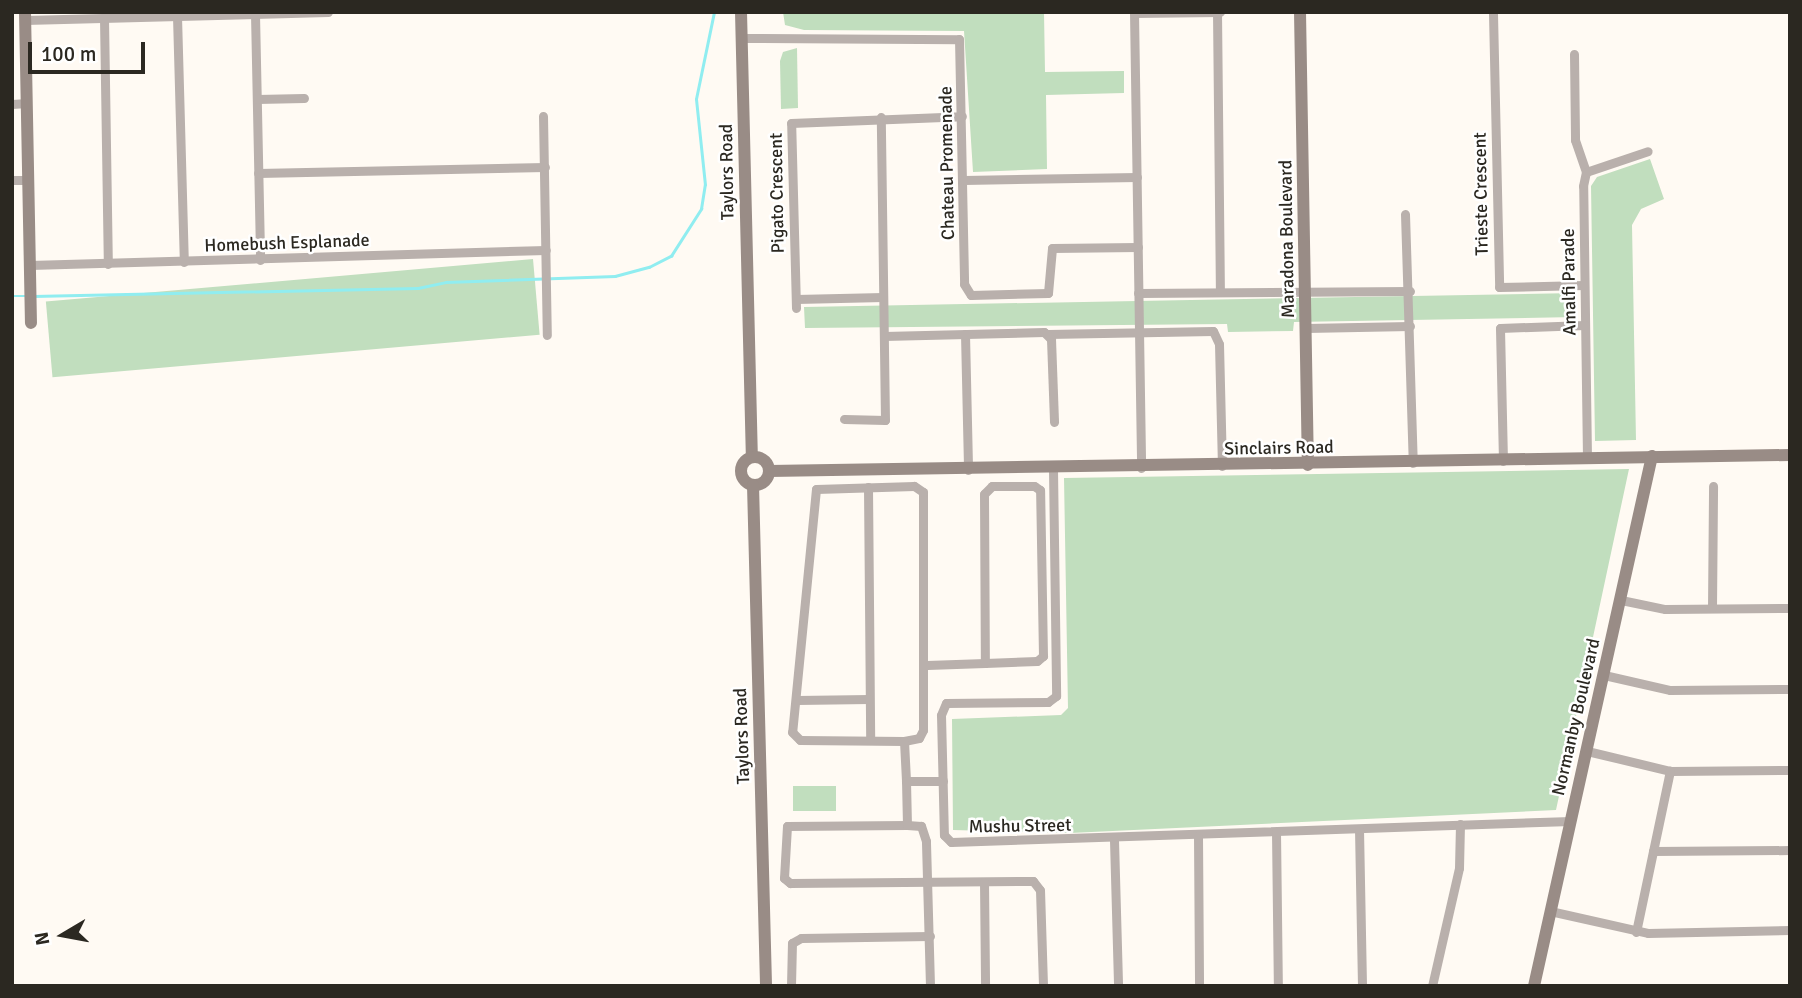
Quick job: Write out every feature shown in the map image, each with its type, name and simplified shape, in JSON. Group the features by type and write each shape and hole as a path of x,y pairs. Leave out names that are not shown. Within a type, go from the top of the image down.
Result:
{"street":[{"path":"31,323 25,16 104,18 328,12"},
{"name":"Taylors Road","path":"741,12 752,457 740,470 753,485 766,986"},
{"path":"1217,12 1220,292"},
{"path":"1141,468 1134,13 1223,12"},
{"name":"Maradona Boulevard","path":"1300,12 1308,465"},
{"path":"255,14 260,260"},
{"name":"Trieste Crescent","path":"1493,14 1499,287 1584,285"},
{"path":"177,16 184,262"},
{"path":"104,18 108,264"},
{"name":"Chateau Promenade","path":"741,38 955,36 961,48 964,285 971,295 1048,293 1052,248 1138,247"},
{"name":"Amalfi Parade","path":"1574,54 1575,140 1586,172 1584,285 1587,458"},
{"path":"257,99 304,98"},
{"path":"12,104 27,103"},
{"path":"543,116 547,335"},
{"name":"Pigato Crescent","path":"883,297 796,303 792,123 881,117 962,116"},
{"path":"844,419 885,420 881,117"},
{"path":"1586,172 1648,151"},
{"path":"258,173 544,167"},
{"path":"964,180 1137,177"},
{"path":"12,180 28,180"},
{"path":"1405,214 1410,290 1413,463"},
{"name":"Homebush Esplanade","path":"30,265 546,250"},
{"path":"1138,293 1410,290"},
{"path":"1503,461 1500,328 1585,325"},
{"path":"1306,328 1410,326"},
{"path":"884,336 1138,330 1218,335 1222,466"},
{"path":"965,334 968,470"},
{"path":"1048,334 1054,422"},
{"name":"Sinclairs Road","path":"769,471 1141,468 1790,455"},
{"name":"Normanby Boulevard","path":"1534,986 1652,456"},
{"path":"752,457 763,458 769,471 753,485"},
{"name":"Mushu Street","path":"1053,469 1056,696 1048,702 946,703 944,835 951,842 1114,840 1571,821"},
{"path":"914,486 923,492 927,665 923,734 904,741 796,739 797,700 812,571 811,495 820,488 868,487 914,486"},
{"path":"927,665 985,663 1043,656 1040,490 1034,486 992,486 984,494 985,663"},
{"path":"1712,608 1713,486"},
{"path":"868,487 870,740"},
{"path":"1621,600 1712,608 1790,608"},
{"path":"1604,675 1670,690 1790,689"},
{"path":"797,700 869,699"},
{"path":"904,741 907,825"},
{"path":"1587,751 1670,771 1790,770"},
{"path":"1636,932 1670,771"},
{"path":"906,781 943,781"},
{"path":"1432,986 1459,868 1460,824"},
{"path":"930,986 929,936 927,882 925,831 907,825 788,826 784,878 790,883 927,882 984,882 1037,883 1043,986"},
{"path":"1359,829 1362,986"},
{"path":"1276,832 1278,986"},
{"path":"1198,836 1199,986"},
{"path":"1114,840 1118,986"},
{"path":"1653,851 1790,850"},
{"path":"984,882 985,986"},
{"path":"1550,911 1636,932 1790,930"},
{"path":"791,986 792,943 801,938 929,936"}],"green space":[{"path":"783,12 1044,12 1045,72 1124,71 1124,93 1046,95 1047,169 973,172 964,31 804,30 785,25"},
{"path":"797,48 798,108 781,109 780,61 783,52"},
{"path":"1650,159 1664,199 1641,209 1632,225 1636,440 1595,441 1591,186 1597,177"},
{"path":"533,259 540,335 52,377 46,302"},
{"path":"1576,293 1576,317 1294,322 1293,331 1228,332 1227,324 805,328 804,307"},
{"path":"1629,469 1556,810 1070,833 953,830 952,719 1061,715 1068,708 1064,478"},
{"path":"793,786 836,786 836,811 793,811"}],"waterway":[{"path":"33,296 418,288 446,282 615,276 649,267 671,256 701,209 705,185 696,99 714,12"},
{"path":"12,296 26,296"}]}
